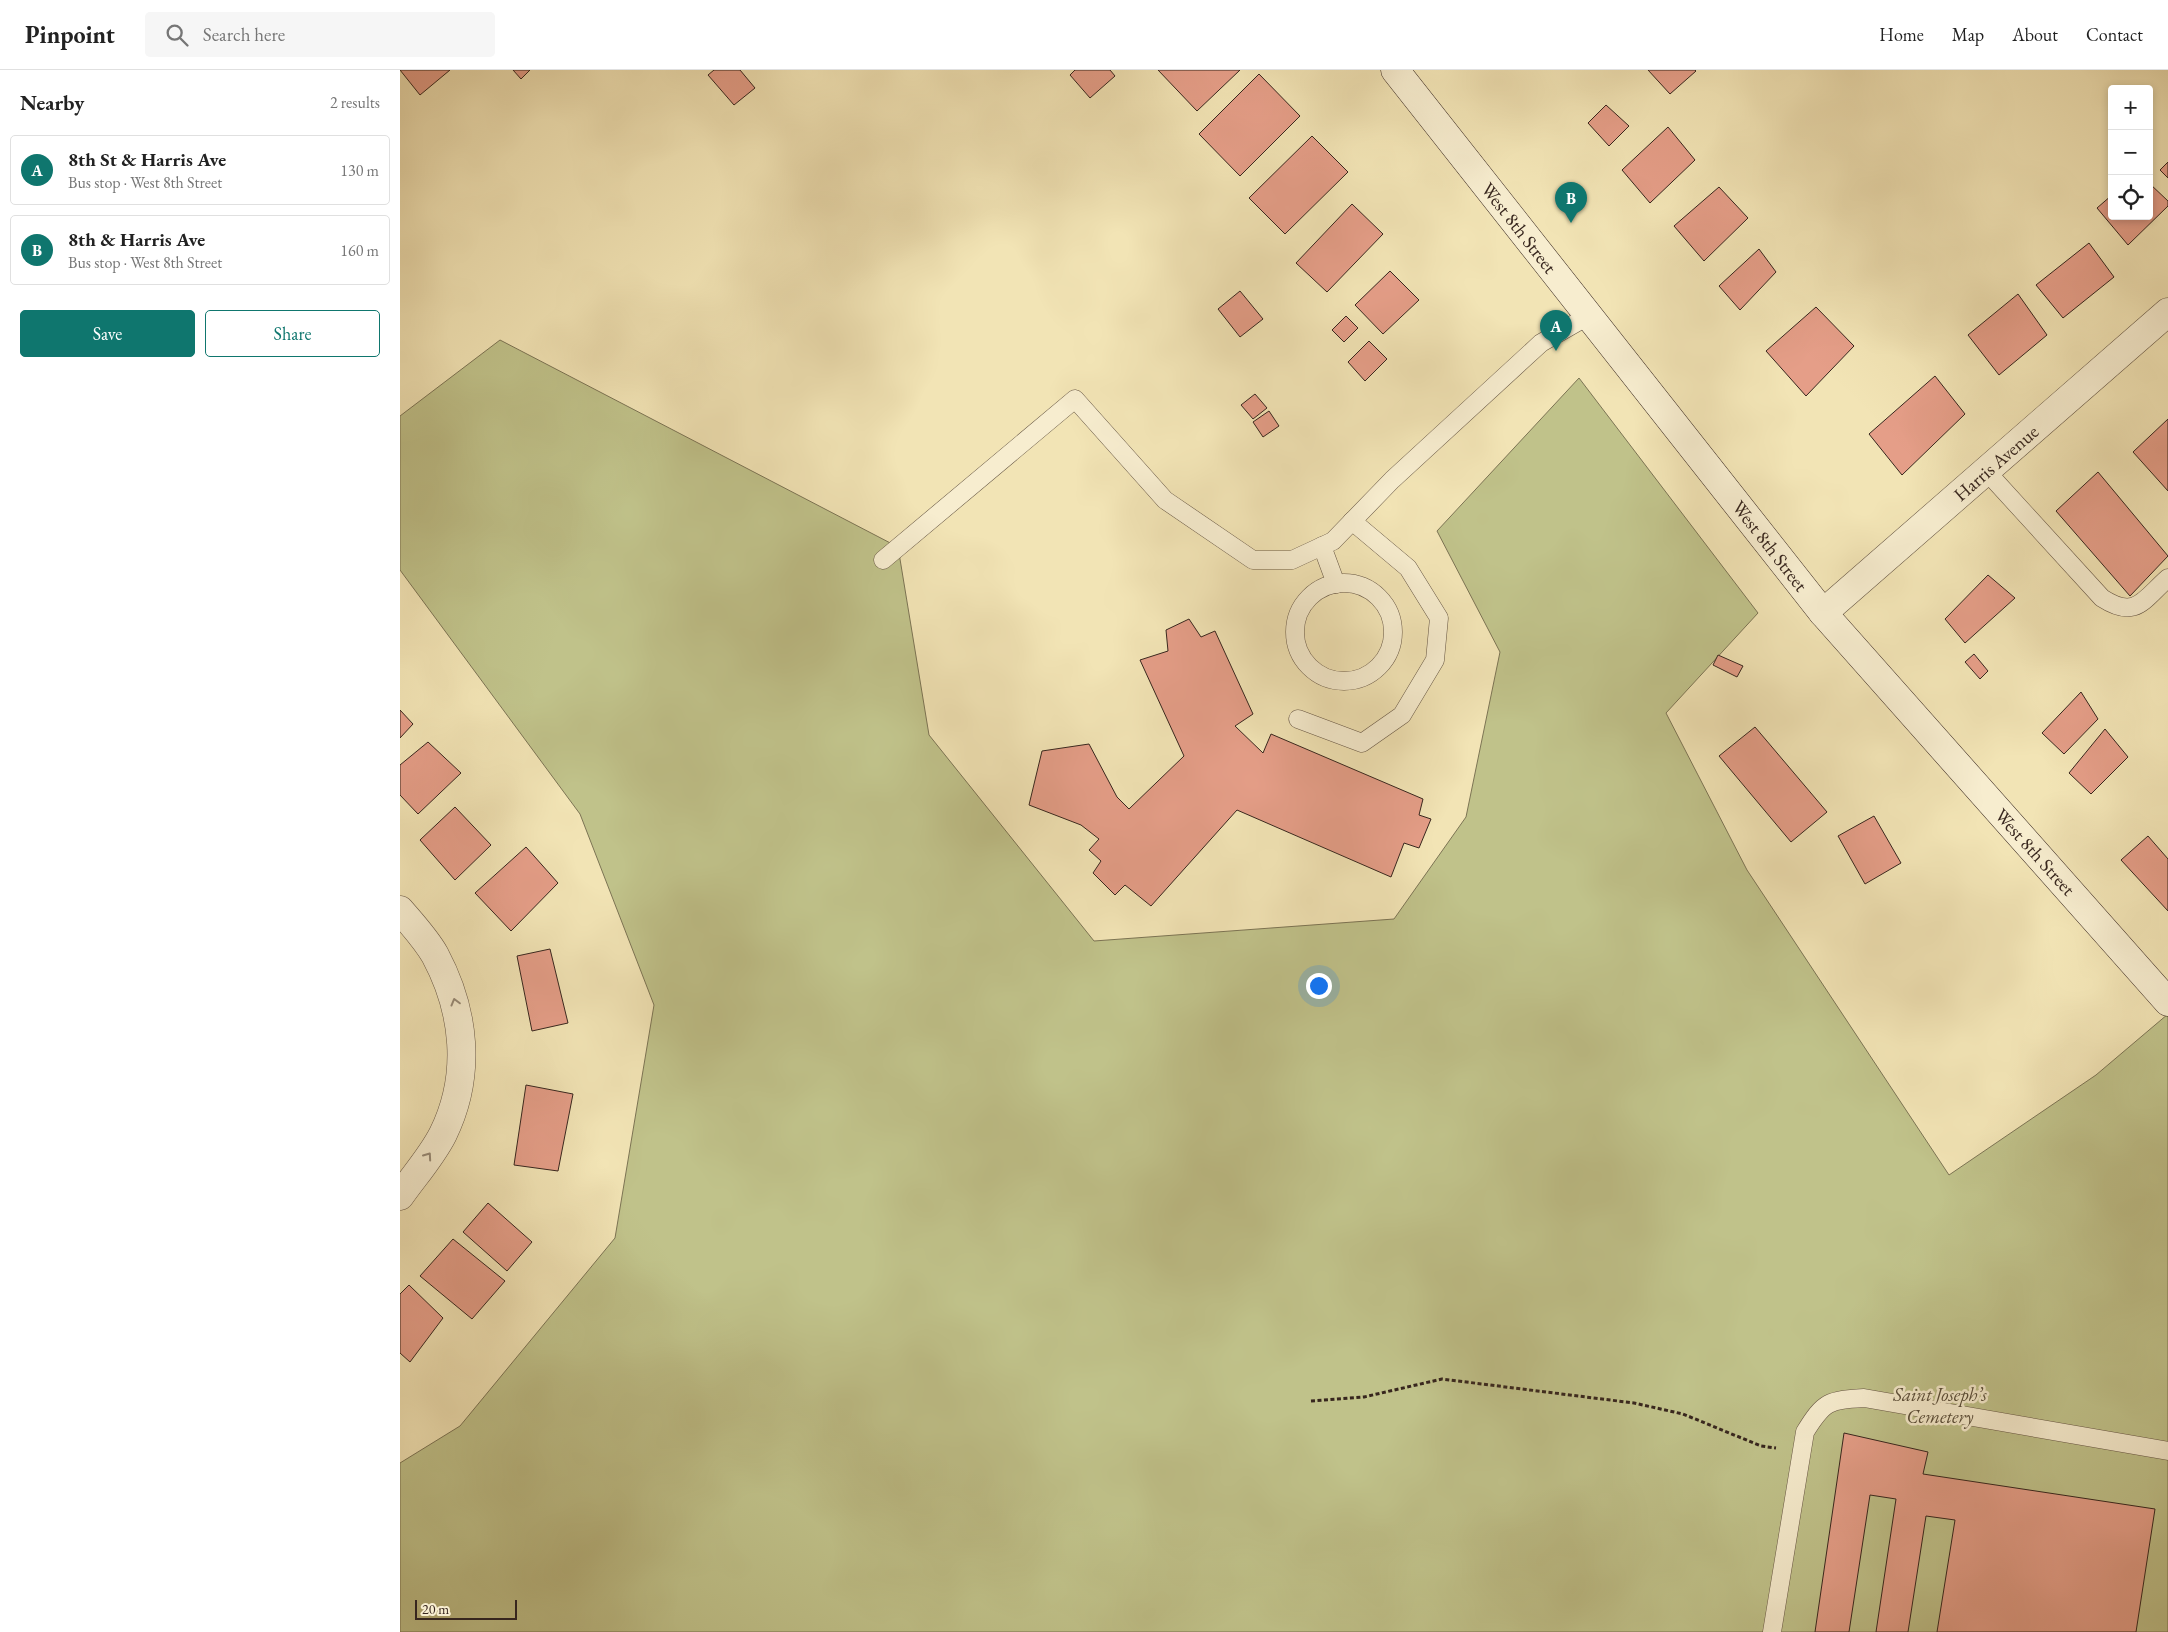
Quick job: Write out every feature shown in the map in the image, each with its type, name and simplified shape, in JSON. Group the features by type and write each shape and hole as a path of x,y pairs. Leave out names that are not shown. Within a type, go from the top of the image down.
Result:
{"street":[{"name":"West 8th Street","path":"1395,70 1823,613 2168,1002"},
{"name":"Harris Avenue","path":"1823,613 1987,472 2168,312"},
{"path":"400,910 434,954 454,997 461,1028 462,1060 454,1106 443,1135 400,1196"}],"lane":[{"path":"883,560 1075,399 1165,500 1253,560 1292,560 1333,541 1392,480 1541,343 1588,316"},
{"path":"1987,472 2102,598 2115,606 2125,609 2135,607 2168,578"},
{"path":"1298,719 1362,743 1402,715 1435,660 1439,618 1408,568 1352,521"},
{"path":"1322,546 1336,584"},
{"path":"1336,584 1365,587 1387,607 1392,621 1393,635 1390,650 1383,663 1372,673 1359,679 1344,681 1330,679 1317,673 1306,663 1299,650 1296,622 1301,608 1316,593 1336,584"},
{"path":"1772,1632 1805,1432 1818,1412 1836,1400 1864,1398 2168,1450"}],"path":[{"path":"1311,1401 1364,1396 1442,1379 1634,1403 1683,1414 1761,1446 1802,1451"}],"green space":[{"name":"Saint Joseph’s Cemetery","path":"500,340 898,547 929,735 1094,941 1394,919 1466,817 1500,652 1437,531 1579,378 1758,613 1666,713 1747,870 1949,1175 2096,1075 2168,1014 2168,1632 400,1632 400,1463 460,1426 615,1238 654,1005 580,814 400,570 400,416"}],"building":[{"path":"400,70 450,70 420,95"},
{"path":"513,70 530,70 521,79"},
{"path":"714,70 740,70 755,88 734,105 708,75"},
{"path":"1075,70 1110,70 1115,76 1090,98 1070,75"},
{"path":"1158,70 1240,70 1197,111"},
{"path":"1648,70 1695,70 1696,71 1670,94"},
{"path":"1259,74 1300,116 1240,176 1199,134"},
{"path":"1606,105 1629,126 1609,146 1588,123"},
{"path":"1668,127 1695,160 1650,203 1622,170"},
{"path":"1312,136 1348,172 1285,234 1249,198"},
{"path":"2168,162 2168,178 2160,170"},
{"path":"1719,187 1748,218 1704,261 1674,226"},
{"path":"2153,187 2168,201 2168,206 2128,245 2097,208 2108,198 2108,220 2153,220"},
{"path":"1352,204 1383,234 1327,292 1296,263"},
{"path":"2089,243 2114,277 2063,318 2036,285"},
{"path":"1759,249 1776,272 1740,310 1719,286"},
{"path":"1390,271 1419,300 1383,334 1355,305"},
{"path":"1240,291 1263,319 1240,337 1218,309"},
{"path":"2018,294 2047,335 1999,375 1968,335"},
{"path":"1816,307 1854,346 1806,396 1766,351"},
{"path":"1346,316 1358,328 1344,342 1332,330"},
{"path":"1369,341 1387,359 1365,381 1348,362"},
{"path":"1935,376 1965,414 1902,475 1869,434"},
{"path":"1255,394 1267,408 1253,419 1241,405"},
{"path":"1269,411 1279,426 1263,437 1253,422"},
{"path":"2168,419 2168,491 2133,452"},
{"path":"2098,472 2168,556 2130,596 2056,511"},
{"path":"1988,575 2015,598 1965,643 1945,619"},
{"path":"1189,619 1201,637 1215,631 1253,714 1235,726 1263,753 1271,734 1423,799 1419,815 1431,819 1419,848 1404,843 1391,877 1237,810 1151,906 1125,885 1115,895 1093,873 1101,861 1089,850 1099,839 1081,825 1029,805 1042,751 1089,744 1117,797 1129,809 1184,756 1140,660 1168,651 1166,630"},
{"path":"1974,654 1988,671 1980,679 1965,662"},
{"path":"1718,655 1743,666 1737,677 1713,665"},
{"path":"2081,692 2098,719 2064,754 2042,733"},
{"path":"400,710 413,724 400,738"},
{"path":"1755,727 1827,812 1791,842 1719,756"},
{"path":"2105,729 2128,757 2091,794 2069,773"},
{"path":"428,742 461,773 418,814 400,795 400,765"},
{"path":"455,807 491,845 455,880 420,840"},
{"path":"1874,816 1901,863 1865,884 1838,836"},
{"path":"2148,836 2168,859 2168,911 2121,860"},
{"path":"526,847 558,883 511,931 475,893"},
{"path":"550,949 568,1023 532,1031 517,956"},
{"path":"526,1085 573,1094 558,1171 514,1165"},
{"path":"488,1203 532,1242 507,1271 463,1232"},
{"path":"453,1239 505,1281 472,1319 420,1276"},
{"path":"409,1285 443,1318 410,1362 400,1353 400,1294"},
{"path":"1844,1433 1928,1452 1923,1474 2155,1509 2136,1632 1937,1632 1955,1520 1926,1516 1908,1632 1876,1632 1896,1499 1870,1495 1849,1632 1815,1632"}],"place":[{"name":"8th & Harris Ave","path":"1571,223"},
{"name":"8th St & Harris Ave","path":"1556,351"}]}
